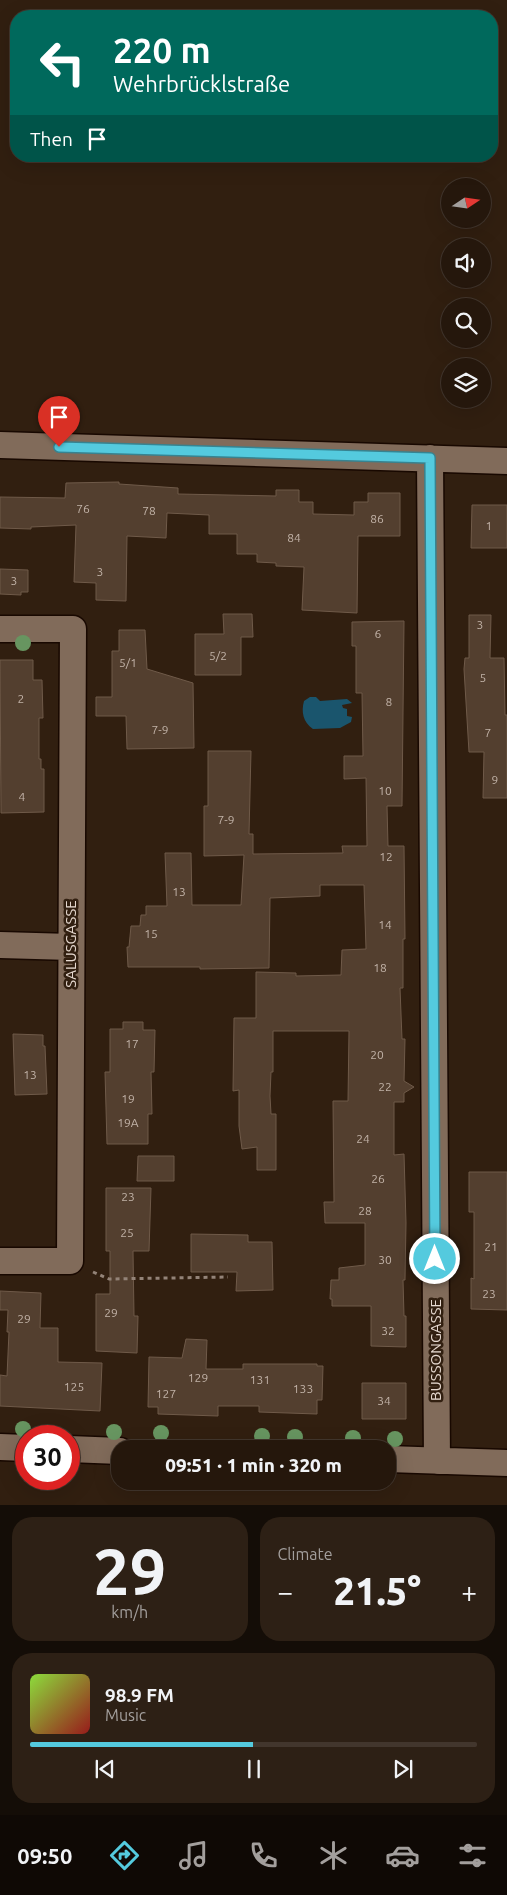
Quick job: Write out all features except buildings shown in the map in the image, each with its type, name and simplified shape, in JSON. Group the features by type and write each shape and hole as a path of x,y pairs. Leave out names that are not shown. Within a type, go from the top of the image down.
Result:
{"street":[{"path":"0,445 507,461"},
{"name":"BUSSONGASSE","path":"430,458 437,1461"},
{"name":"SALUSGASSE","path":"0,629 73,629 70,1261"},
{"path":"0,945 71,947"},
{"path":"0,1261 70,1261"},
{"path":"0,1447 15,1448"},
{"path":"80,1449 111,1451"},
{"path":"396,1459 507,1463"}],"path":[{"path":"70,1261 109,1279 228,1277"}],"water":[{"path":"310,697 316,697 320,701 347,699 352,703 342,705 343,708 347,709 347,716 352,717 351,722 340,728 313,729 305,720 303,713 304,701"}],"route":[{"path":"59,447 430,458 435,1259"}]}
